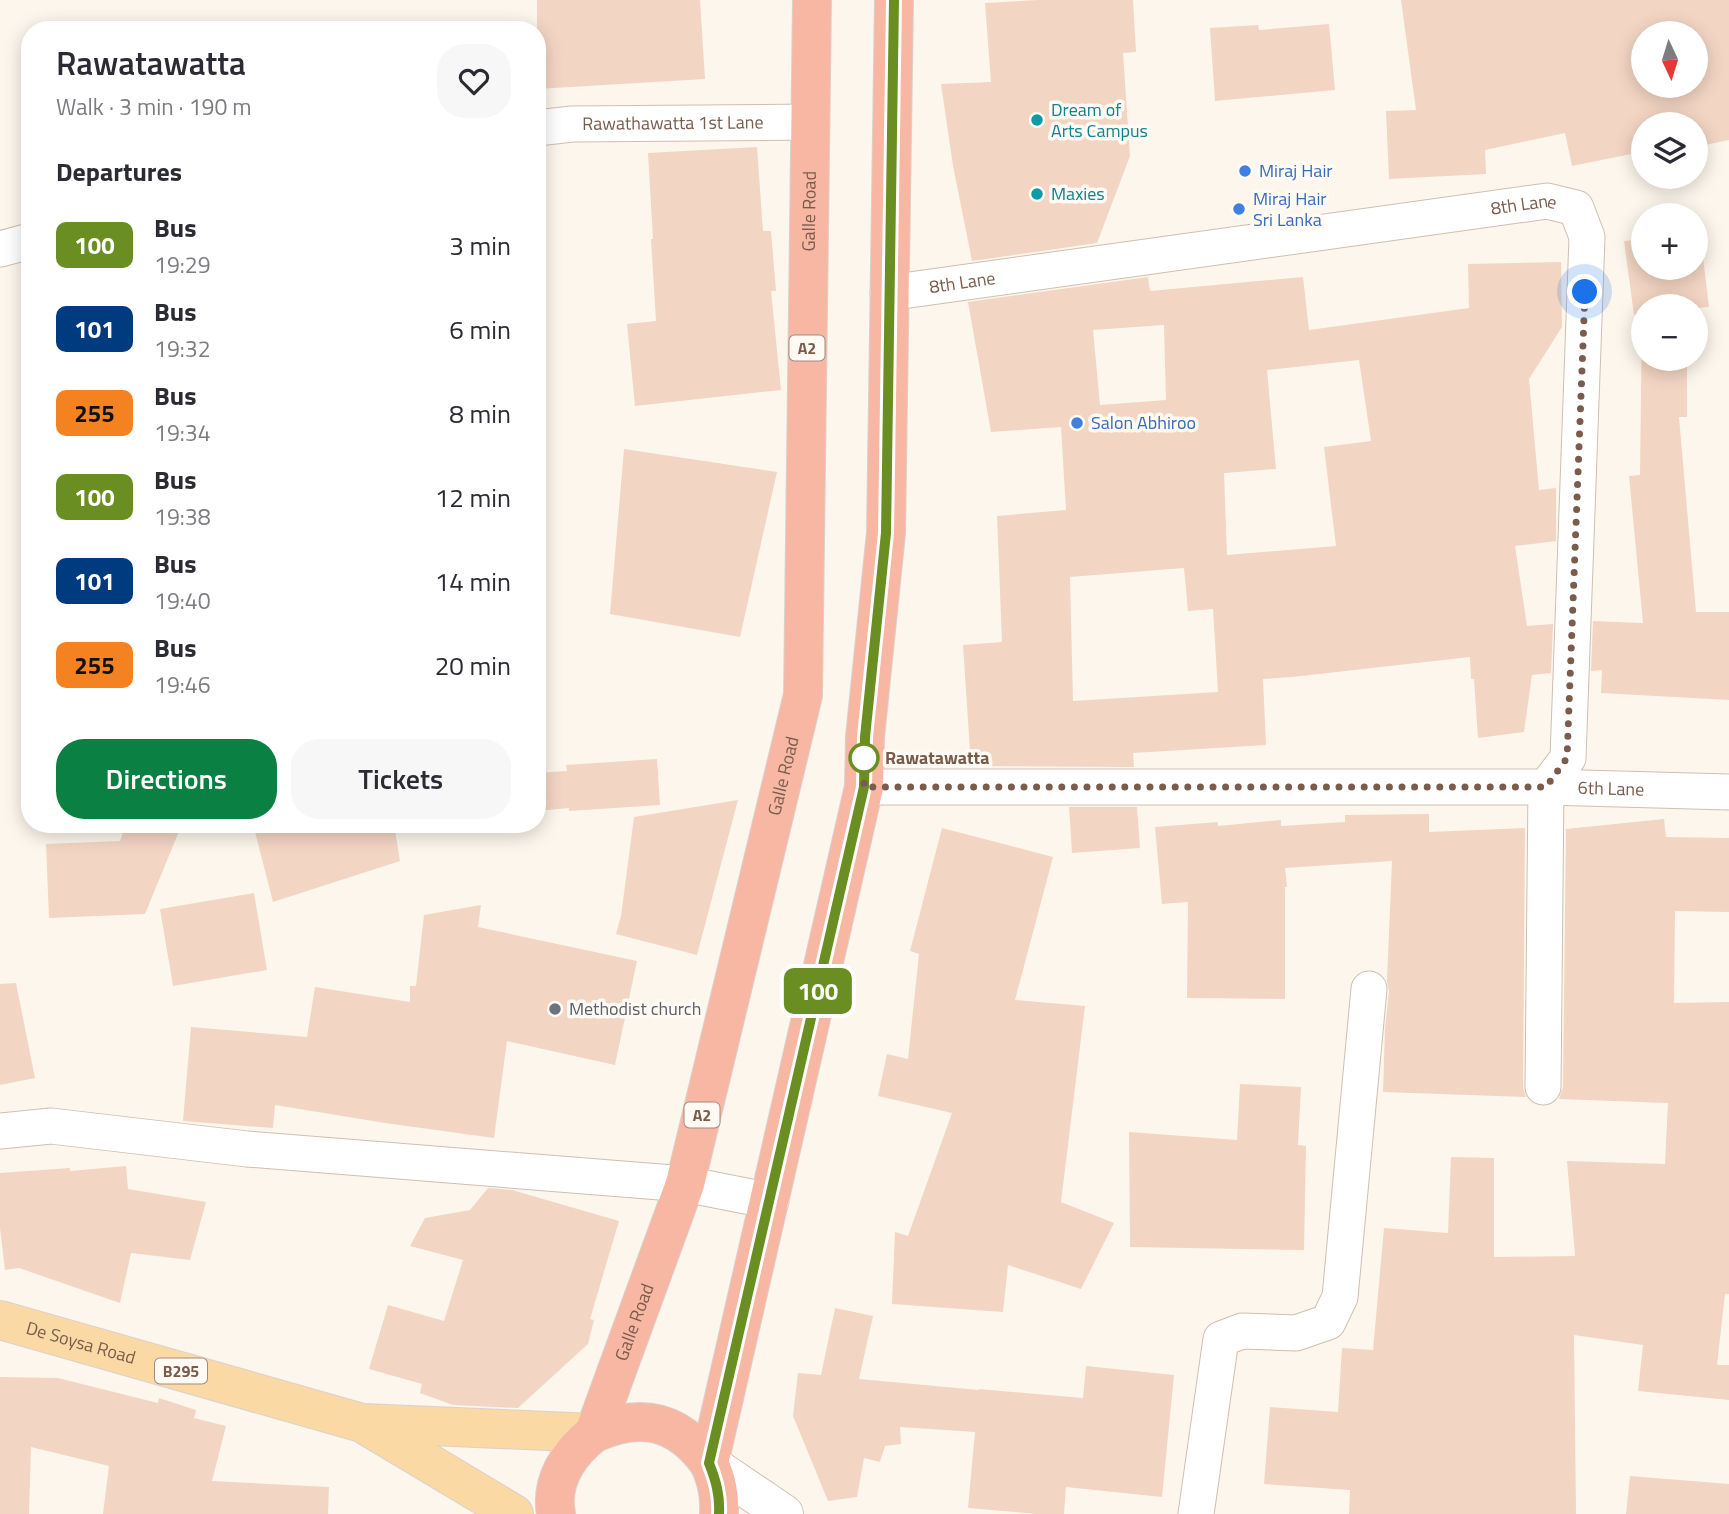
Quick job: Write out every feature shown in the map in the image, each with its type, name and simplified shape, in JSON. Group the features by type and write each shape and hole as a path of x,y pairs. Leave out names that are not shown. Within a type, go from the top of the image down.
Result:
{"highway":[{"name":"Galle Road","path":"556,1514 556,1486 561,1472 580,1444 594,1433 685,1184 803,695 812,0"},
{"path":"709,1463 864,787 865,737 886,533 894,0"},
{"path":"594,1433 628,1422 659,1424 687,1438 709,1463 716,1479 720,1497 719,1514"}],"main road":[{"name":"De Soysa Road","path":"0,1320 362,1423 594,1433"},
{"name":"De Soysa Road","path":"362,1423 514,1514"}],"street":[{"name":"Rawathawatta 1st Lane","path":"546,127 572,124 810,122"},
{"name":"8th Lane","path":"888,293 1547,201 1576,208 1587,237 1567,758 1546,787"},
{"path":"0,249 21,244"},
{"name":"6th Lane","path":"864,787 1546,787 1729,792"},
{"path":"1543,1087 1546,787"},
{"path":"1196,1514 1221,1339 1242,1331 1297,1334 1328,1322 1340,1297 1370,989"},
{"path":"0,1131 51,1126 247,1149 685,1184 771,1201"},
{"path":"709,1463 784,1514"}],"building":[{"path":"537,0 700,0 705,79 546,88 546,21 537,21"},
{"path":"1133,0 1136,52 1123,53 1130,156 1097,243 972,261 953,166 941,84 991,82 985,3"},
{"path":"1401,0 1729,0 1729,140 1708,144 1708,112 1631,112 1631,154 1572,166 1565,133 1485,150 1486,174 1389,179 1386,111 1416,110"},
{"path":"1329,24 1335,90 1215,101 1210,28 1258,25 1259,30"},
{"path":"757,147 763,231 771,231 776,291 771,291 781,390 635,406 627,324 656,321 648,153"},
{"path":"1631,240 1631,280 1706,280 1707,294 1631,294 1624,241"},
{"path":"1561,262 1562,327 1529,379 1539,490 1556,488 1556,541 1515,546 1527,626 1553,624 1551,673 1532,675 1524,732 1478,738 1470,657 1263,679 1266,745 1133,753 1134,767 971,766 963,645 1002,642 997,516 1066,510 1061,427 991,432 968,302 1148,277 1150,291 1303,277 1309,330 1469,308 1468,264","holes":["1164,325 1166,400 1100,405 1093,330","1359,360 1371,441 1324,447 1336,546 1227,555 1224,473 1276,469 1267,370","1184,568 1188,611 1213,609 1218,692 1073,701 1070,577"]},
{"path":"1641,371 1687,371 1687,417 1679,417 1696,612 1729,612 1729,700 1601,693 1602,670 1591,671 1593,621 1643,623 1629,476 1640,475"},
{"path":"624,449 777,472 740,637 610,614"},
{"path":"657,759 660,805 546,810 546,772 567,771 566,765"},
{"path":"738,800 697,955 616,934 621,916 634,817"},
{"path":"1069,807 1137,807 1140,848 1072,853"},
{"path":"1429,814 1429,832 1525,828 1523,1087 1526,1097 1383,1092 1392,861 1285,868 1285,999 1187,998 1188,902 1162,904 1155,827 1218,822 1218,826 1281,820 1281,826 1345,822 1345,815"},
{"path":"1664,819 1666,837 1729,838 1729,912 1675,911 1674,1003 1729,1002 1729,1294 1725,1294 1717,1365 1729,1365 1729,1400 1638,1391 1643,1345 1574,1335 1576,1514 1349,1514 1350,1490 1264,1484 1270,1407 1338,1412 1342,1348 1373,1350 1384,1228 1448,1233 1451,1157 1494,1158 1494,1257 1575,1256 1567,1161 1665,1164 1668,1103 1559,1099 1563,1087 1566,829"},
{"path":"942,828 1053,857 1015,1000 1085,1006 1061,1202 1114,1223 1081,1289 1008,1265 1003,1312 892,1304 895,1232 908,1236 952,1113 878,1096 887,1054 908,1059 919,954 910,951"},
{"path":"123,833 178,833 145,914 49,918 46,844 120,841"},
{"path":"255,833 395,833 400,861 273,902"},
{"path":"254,893 267,970 173,986 160,909"},
{"path":"481,905 478,927 637,961 615,1065 507,1041 494,1138 275,1105 273,1128 183,1121 191,1027 307,1037 315,987 410,1002 410,986 416,986 424,915"},
{"path":"16,983 35,1078 0,1085 0,984"},
{"path":"1240,1084 1301,1087 1298,1145 1306,1146 1304,1250 1130,1247 1129,1132 1237,1140"},
{"path":"126,1166 128,1189 206,1202 190,1260 131,1253 120,1303 19,1268 5,1270 0,1228 0,1173"},
{"path":"488,1188 512,1190 619,1221 590,1319 594,1320 588,1344 518,1408 453,1405 420,1393 422,1384 369,1369 388,1305 444,1321 463,1260 410,1246 425,1218 470,1210"},
{"path":"835,1308 873,1316 859,1379 1083,1398 1086,1366 1174,1375 1162,1497 1066,1487 1064,1514 968,1508 975,1432 900,1427 901,1444 885,1446 880,1462 864,1458 857,1497 828,1501 793,1416 798,1373 821,1375"},
{"path":"0,1377 58,1378 158,1403 159,1398 196,1410 194,1418 226,1426 212,1481 329,1487 328,1514 103,1514 109,1466 31,1447 29,1514 0,1514"},
{"path":"1630,1476 1729,1484 1729,1514 1626,1514"}],"bus line":[{"name":"100","path":"719,1514 720,1497 709,1463 864,787 865,737 886,533 894,0"}],"place":[{"name":"Dream of Arts Campus","path":"1037,120"},
{"name":"Miraj Hair","path":"1245,171"},
{"name":"Maxies","path":"1037,194"},
{"name":"Miraj Hair Sri Lanka","path":"1239,209"},
{"name":"Salon Abhiroo","path":"1077,423"},
{"name":"Rawatawatta","path":"864,758"},
{"name":"Methodist church","path":"555,1009"}],"route":[{"path":"864,758 864,787 1546,787 1567,758 1585,292"}]}
